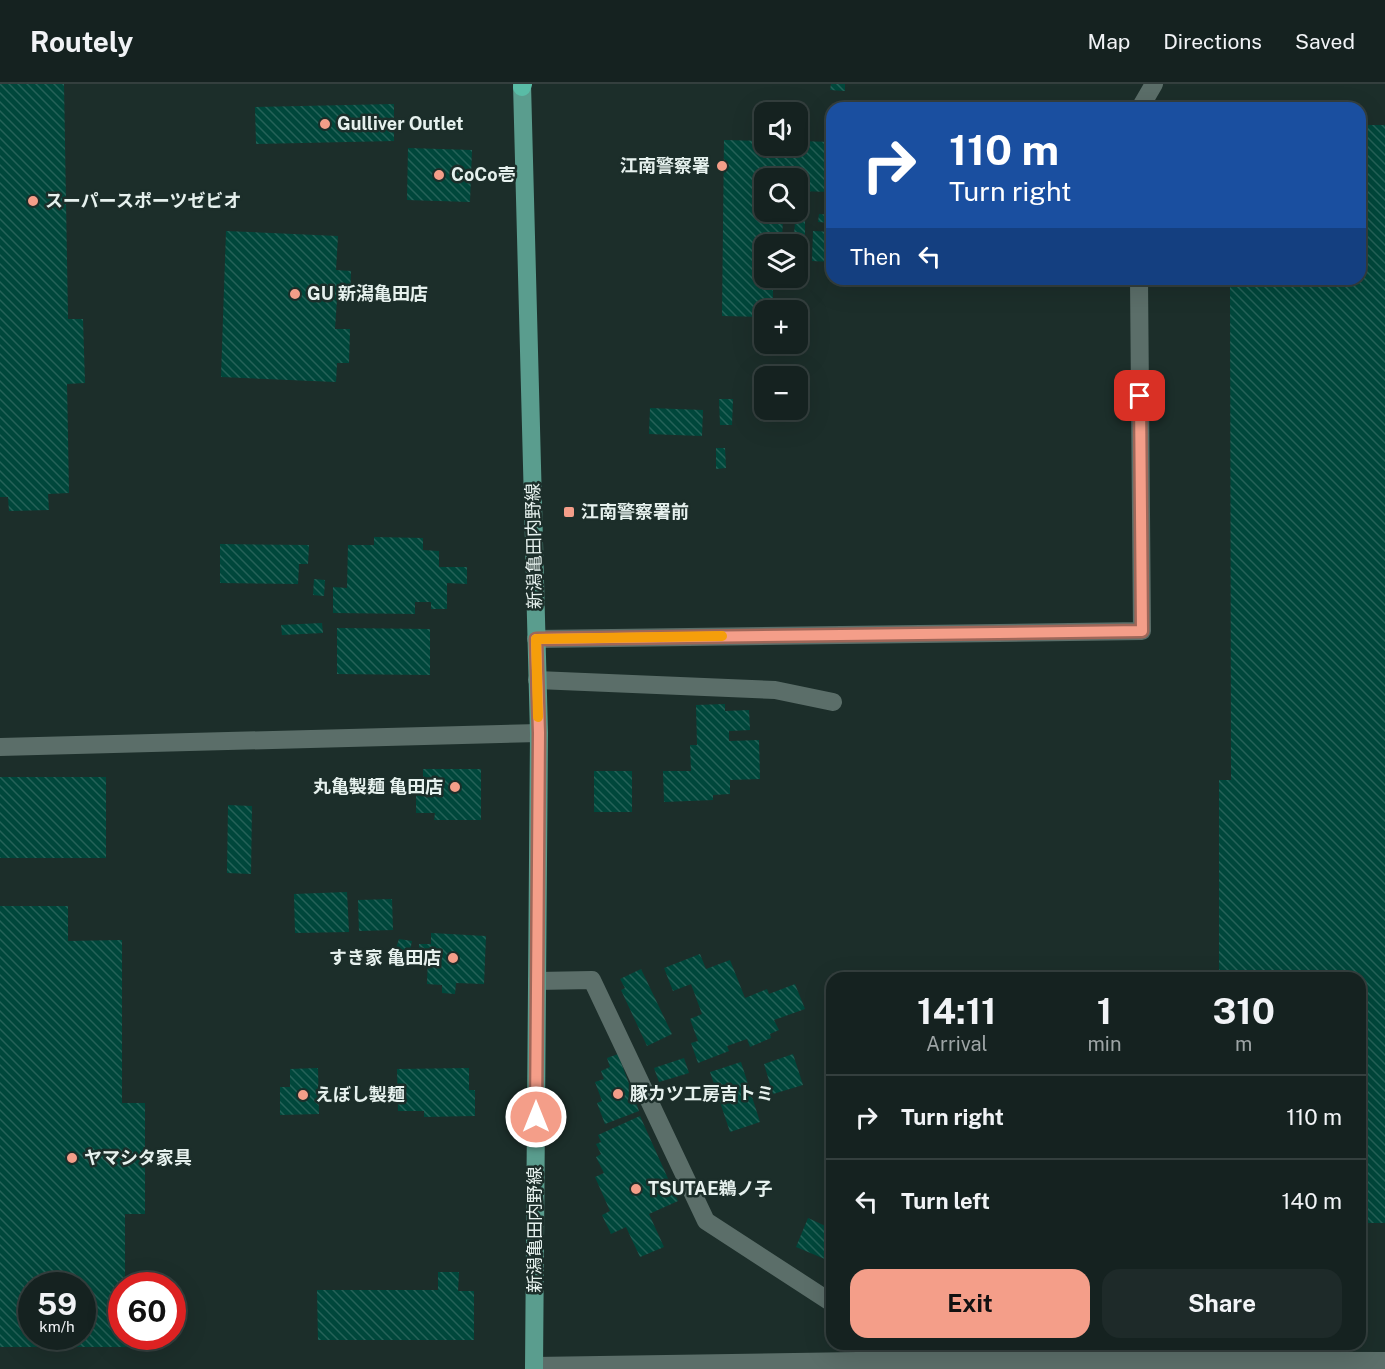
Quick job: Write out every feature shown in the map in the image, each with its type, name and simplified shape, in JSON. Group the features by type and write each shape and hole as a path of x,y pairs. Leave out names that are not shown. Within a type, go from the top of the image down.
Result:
{"main road":[{"name":"新潟亀田内野線","path":"522,85 539,733 534,1368"}],"street":[{"path":"1144,102 1154,84"},
{"path":"536,639 1142,631 1139,285"},
{"path":"537,680 775,690 833,702"},
{"path":"0,747 539,733"},
{"path":"537,981 592,980 706,1221 826,1299"},
{"path":"904,1350 925,1365"},
{"path":"534,1368 1385,1361"}],"building":[{"name":"スーパースポーツゼビオ","path":"0,84 64,84 68,319 83,319 85,383 67,384 69,493 48,494 49,510 9,511 8,497 0,497"},
{"path":"831,84 845,84 845,91 830,90"},
{"name":"Gulliver Outlet","path":"394,104 394,141 256,144 255,107"},
{"path":"1366,125 1385,125 1385,1223 1366,1223 1366,972 1219,972 1219,780 1231,780 1230,285 1366,285"},
{"path":"724,140 754,141 754,156 808,156 808,141 826,142 826,192 808,191 808,168 754,168 754,222 783,222 782,234 754,234 754,288 773,288 773,300 754,300 754,317 722,316"},
{"name":"CoCo壱","path":"408,148 472,150 470,202 407,200"},
{"path":"819,214 826,215 826,223 818,222"},
{"path":"795,222 805,222 805,234 794,234"},
{"path":"226,231 338,236 336,270 351,271 350,300 337,299 335,329 350,329 349,363 337,363 336,382 221,377"},
{"path":"813,231 826,232 826,262 812,261"},
{"path":"719,399 733,399 732,425 720,425"},
{"path":"650,408 703,410 702,436 649,434"},
{"path":"716,448 725,448 726,468 716,469"},
{"path":"374,537 423,538 423,550 439,551 439,567 467,567 467,584 447,583 447,609 431,609 431,602 415,602 415,614 333,613 333,587 347,588 348,545 374,545"},
{"path":"220,544 309,545 308,564 299,564 298,584 220,583"},
{"path":"314,579 325,580 324,596 313,595"},
{"path":"322,623 323,633 282,635 281,625"},
{"path":"337,628 430,629 430,675 337,674"},
{"path":"725,704 725,711 749,710 750,730 729,731 729,741 759,740 760,779 730,780 730,794 713,795 713,800 664,802 663,771 691,771 690,745 697,745 696,705"},
{"path":"423,769 481,769 481,820 434,820 435,813 416,813 416,792 423,792"},
{"path":"594,771 632,771 632,812 594,812"},
{"path":"0,777 106,777 106,858 0,858"},
{"path":"228,805 252,806 251,874 227,873"},
{"path":"347,892 349,932 295,933 294,894"},
{"path":"392,899 393,930 359,931 358,900"},
{"name":"ヤマシタ家具","path":"0,906 68,906 68,941 122,940 122,1103 145,1103 145,1214 125,1214 125,1272 108,1272 108,1347 96,1347 96,1272 18,1272 18,1347 0,1347"},
{"path":"431,933 486,936 484,984 456,983 455,994 442,993 442,985 427,984 428,956 419,956 419,944 431,944"},
{"path":"399,939 412,941 410,951 396,948"},
{"path":"700,954 706,969 730,960 745,998 767,989 769,994 795,984 805,1009 774,1020 779,1030 770,1034 771,1038 750,1047 747,1039 727,1046 729,1051 698,1063 691,1043 698,1041 690,1019 702,1014 691,984 673,991 664,968"},
{"path":"641,969 672,1034 647,1046 621,990 625,988 620,979"},
{"path":"618,1054 639,1111 605,1124 597,1103 602,1101 595,1082 604,1079 601,1071 610,1067 607,1058"},
{"path":"793,1054 803,1085 773,1094 764,1064"},
{"path":"684,1058 689,1073 659,1082 654,1068"},
{"path":"741,1062 760,1122 730,1132 710,1072"},
{"path":"318,1068 319,1114 280,1115 280,1087 290,1087 290,1069"},
{"path":"469,1068 469,1090 475,1090 475,1116 424,1117 424,1111 398,1111 397,1069"},
{"name":"TSUTAE鵜ノ子","path":"640,1116 678,1201 649,1214 664,1247 640,1257 626,1227 611,1234 602,1215 610,1211 595,1177 604,1173 596,1157 601,1154 596,1144 601,1142 598,1135"},
{"path":"808,1218 826,1226 826,1260 796,1247"},
{"path":"438,1272 459,1272 458,1291 474,1291 474,1340 318,1340 317,1290 438,1290"}],"slow traffic":[{"path":"538,717 536,639 722,636"}],"place":[{"name":"Gulliver Outlet","path":"325,124"},
{"name":"江南警察署","path":"722,166"},
{"name":"CoCo壱","path":"439,175"},
{"name":"スーパースポーツゼビオ","path":"33,201"},
{"name":"GU 新潟亀田店","path":"295,294"},
{"name":"江南警察署前","path":"569,512"},
{"name":"丸亀製麺 亀田店","path":"455,787"},
{"name":"すき家 亀田店","path":"453,958"},
{"name":"豚カツ工房吉トミ","path":"618,1094"},
{"name":"えぼし製麺","path":"303,1095"},
{"name":"ヤマシタ家具","path":"72,1158"},
{"name":"TSUTAE鵜ノ子","path":"636,1189"}],"route":[{"path":"536,1117 539,733 536,639 1142,631 1140,396"}]}
